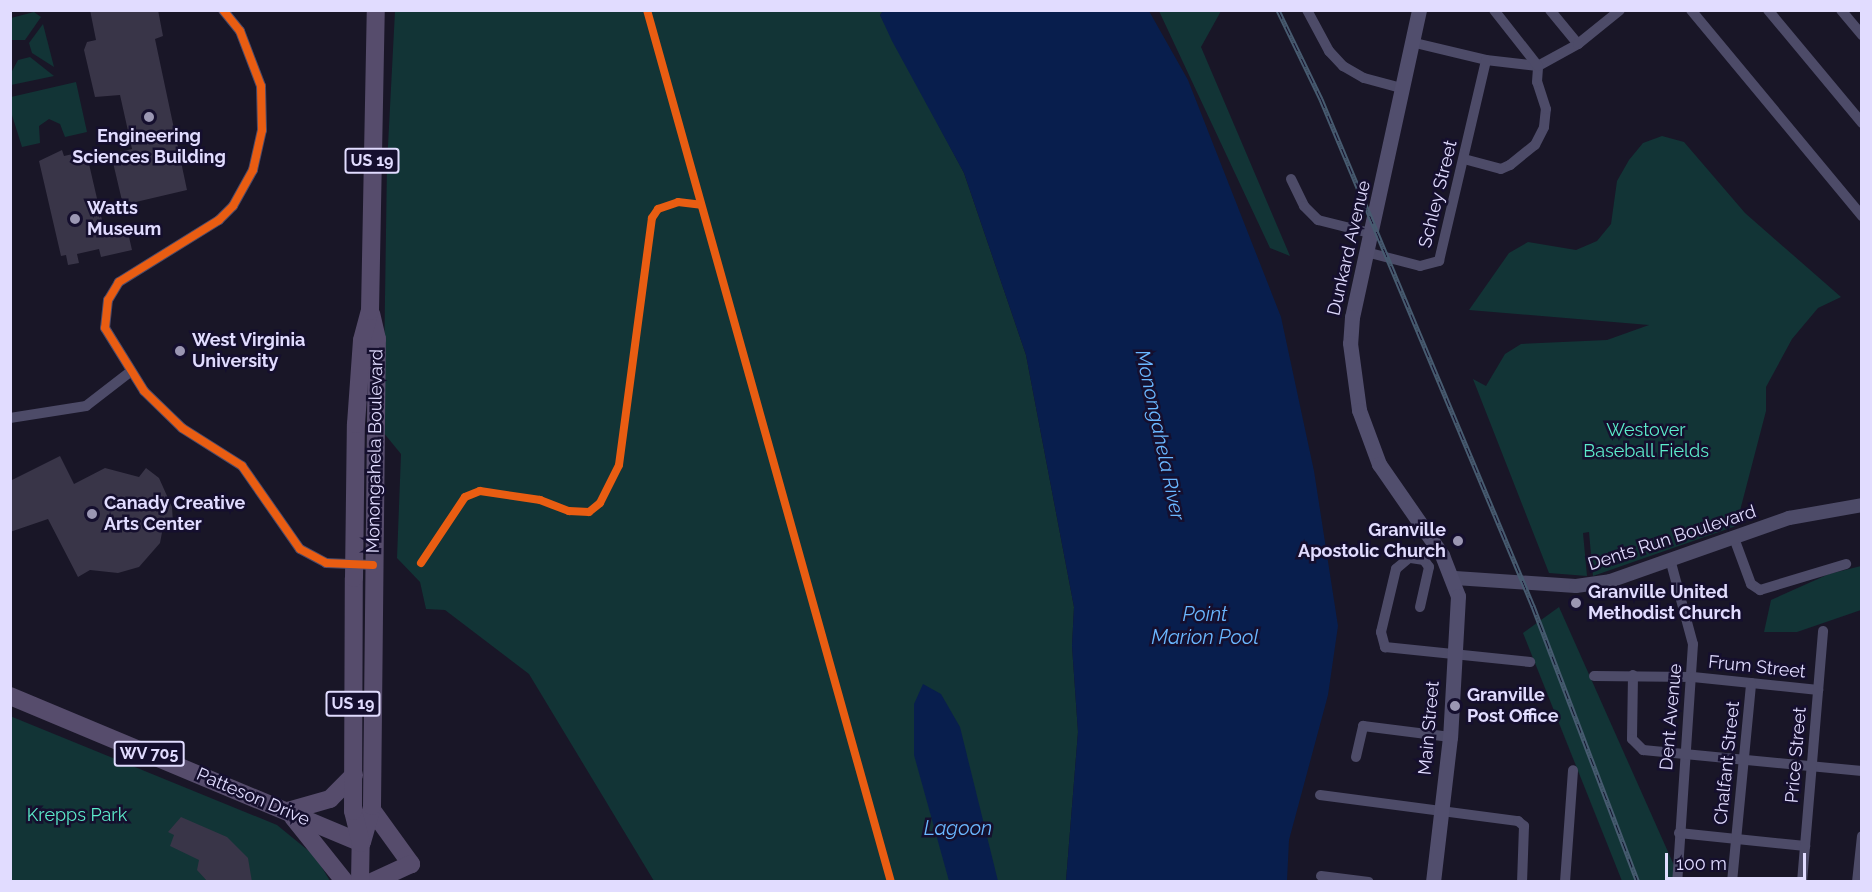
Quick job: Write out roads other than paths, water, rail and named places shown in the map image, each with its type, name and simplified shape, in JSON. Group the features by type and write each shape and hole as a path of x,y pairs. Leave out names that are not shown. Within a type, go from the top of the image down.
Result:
{"main road":[{"name":"Monongahela Boulevard","path":"360,882 361,843 353,811 356,424 362,340 370,311 376,10"},
{"name":"Dunkard Avenue","path":"1419,10 1366,252 1350,343 1359,411 1379,464 1455,578"},
{"name":"Monongahela Boulevard","path":"361,843 372,810 377,339 370,311"},
{"name":"Main Street","path":"1433,882 1450,737 1455,578"},
{"name":"Patteson Drive","path":"10,696 361,843"},
{"path":"345,882 288,811 330,799 354,775"},
{"path":"372,810 411,864 372,882"}],"street":[{"path":"223,10 240,31 261,86 259,149 244,189 229,210 203,232 119,282 108,300 104,323 108,338 130,372 182,428 255,479 300,549 326,563 373,565"},
{"path":"1307,10 1329,51 1343,66 1364,78 1401,88"},
{"path":"1464,159 1501,169 1535,145 1546,109 1537,82 1538,66 1494,10"},
{"path":"1550,10 1578,44"},
{"path":"1411,42 1486,60 1538,66 1578,44 1620,10"},
{"path":"1691,10 1862,216"},
{"path":"1768,10 1862,123"},
{"path":"1841,10 1862,35"},
{"name":"Schley Street","path":"1366,252 1420,266 1439,261 1486,60"},
{"path":"1291,179 1304,206 1318,220 1370,233"},
{"path":"10,418 86,406 130,372"},
{"name":"Dents Run Boulevard","path":"1455,578 1576,586 1610,581 1789,518 1862,505"},
{"path":"1734,538 1751,584 1760,590 1845,564"},
{"path":"1437,549 1424,560 1409,558 1396,569 1381,632 1386,647 1530,662"},
{"name":"Dent Avenue","path":"1670,559 1693,644 1693,678 1684,754 1677,882"},
{"path":"1420,607 1429,575 1424,560"},
{"name":"Price Street","path":"1802,882 1823,631"},
{"path":"1633,675 1636,746 1684,754 1862,771"},
{"name":"Frum Street","path":"1594,676 1693,678 1818,690"},
{"name":"Chalfant Street","path":"1732,882 1751,683"},
{"path":"1356,757 1363,726 1450,737"},
{"path":"1565,882 1574,770"},
{"path":"1320,795 1518,821 1524,826 1522,882"},
{"path":"1680,833 1805,846"},
{"path":"1857,882 1862,836"},
{"path":"1321,876 1369,882"}],"water":[{"name":"Point Marion Pool","path":"883,11 1149,11 1188,80 1281,317 1314,471 1338,626 1328,695 1289,840 1287,881 1066,881 1078,732 1072,646 1074,607 1026,355 964,173 892,41 880,15"},
{"name":"Lagoon","path":"923,684 941,694 960,727 998,881 949,881 914,755 914,704"}],"railway":[{"path":"1278,10 1321,99 1533,606 1638,882"}],"place":[{"name":"Engineering Sciences Building","path":"149,117"},
{"name":"Watts Museum","path":"75,219"},
{"name":"West Virginia University","path":"180,351"},
{"name":"Canady Creative Arts Center","path":"92,514"},
{"name":"Granville Apostolic Church","path":"1458,541"},
{"name":"Granville United Methodist Church","path":"1576,603"},
{"name":"Granville Post Office","path":"1455,706"}],"park label":[{"name":"Westover Baseball Fields","path":"1646,441"},
{"name":"Krepps Park","path":"77,815"}],"water label":[{"name":"Monongahela River","path":"1160,435"}]}
